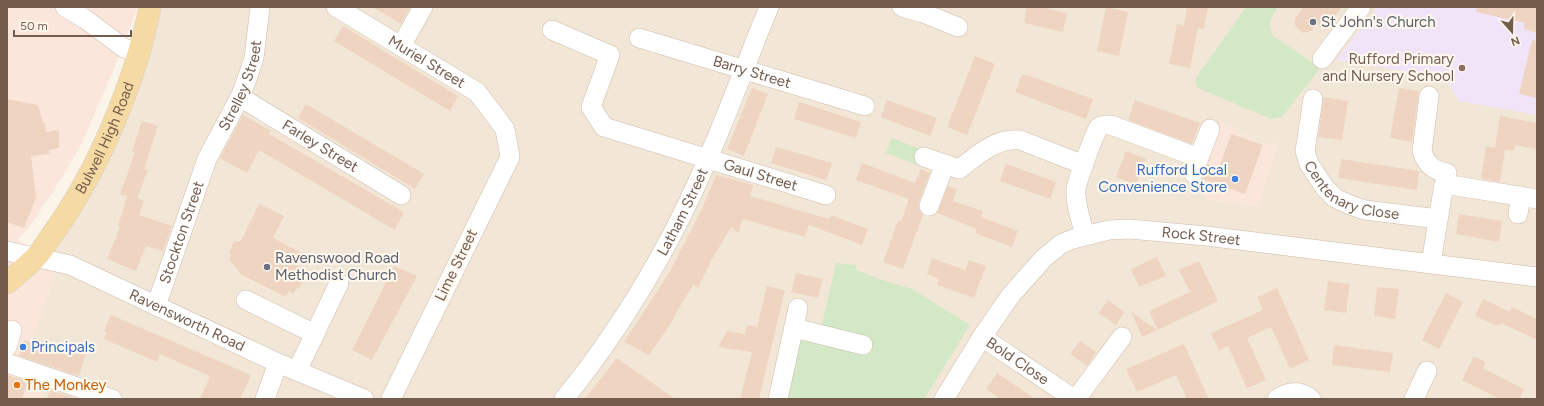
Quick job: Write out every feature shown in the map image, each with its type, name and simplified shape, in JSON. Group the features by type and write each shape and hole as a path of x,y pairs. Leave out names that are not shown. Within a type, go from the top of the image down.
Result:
{"main road":[{"name":"Bulwell High Road","path":"7,283 35,258 62,222 96,162 117,115 139,53 150,7"}],"street":[{"path":"65,7 90,13 124,48 139,53"},
{"name":"Strelley Street","path":"207,159 240,97 247,79 254,58 260,7"},
{"name":"Muriel Street","path":"336,7 477,92 505,129"},
{"path":"401,46 423,7"},
{"name":"Latham Street","path":"564,399 614,332 680,219 707,159 769,7"},
{"path":"902,7 925,10 958,27"},
{"path":"1322,59 1361,7"},
{"name":"Gaul Street","path":"552,30 610,55 592,107 604,127 826,195"},
{"name":"Barry Street","path":"639,38 865,106"},
{"path":"1429,96 1422,151 1425,160 1437,171 1447,173 1525,203"},
{"name":"Farley Street","path":"240,97 401,195"},
{"name":"Centenary Close","path":"1313,99 1305,151 1308,164 1325,188 1335,198 1365,210 1438,220"},
{"path":"1085,235 1078,207 1076,188 1099,127 1104,124 1111,125 1196,166 1210,129"},
{"name":"Lime Street","path":"391,399 510,157 505,129"},
{"path":"924,157 959,169 992,145 1010,139 1020,140 1084,165"},
{"name":"Stockton Street","path":"156,306 207,159"},
{"path":"929,206 945,164"},
{"path":"1431,264 1447,173"},
{"name":"Rock Street","path":"944,399 982,337 1011,295 1044,258 1061,244 1085,235 1109,230 1130,229 1223,238 1537,277"},
{"name":"Ravensworth Road","path":"7,251 70,265 278,363 364,399"},
{"path":"297,371 339,283"},
{"path":"246,300 315,334"},
{"path":"778,399 798,308"},
{"path":"794,328 863,345"},
{"name":"Bold Close","path":"982,337 1075,399 1122,337"},
{"path":"7,363 112,399"},
{"path":"265,399 278,363"},
{"path":"1414,399 1428,371"},
{"path":"1277,399 1291,392 1303,394 1311,399"}],"shaded area":[{"path":"7,7 136,7 136,12 113,71 82,143 63,176 28,229 17,240 44,255 58,266 21,371 48,379 42,399 7,399"},
{"path":"155,7 1537,7 1537,399 42,399 47,379 21,371 58,266 44,255"},
{"name":"Rufford Primary and Nursery School","path":"1378,7 1537,7 1537,115 1459,101 1449,85 1439,77 1336,60"},
{"path":"1221,121 1263,145 1279,142 1258,207 1207,200 1197,188"}],"green space":[{"path":"1246,7 1278,7 1270,24 1273,36 1319,67 1318,71 1282,117 1271,119 1198,88 1196,85 1196,78"},
{"path":"892,138 923,150 918,165 886,153"},
{"path":"836,263 856,265 856,270 912,289 970,325 924,399 786,399 797,344 806,337 821,339 822,324"}],"building":[{"path":"373,7 410,7 401,24"},
{"path":"1027,7 1040,7 1067,13 1063,32 1024,23"},
{"path":"1106,7 1128,12 1119,56 1097,51"},
{"path":"1187,7 1208,7 1204,29 1198,28 1190,68 1169,64 1177,24 1184,26"},
{"name":"St John's Church","path":"1303,7 1342,7 1325,30 1317,24 1311,31 1303,33 1295,26 1295,19"},
{"path":"1477,7 1537,7 1537,33 1524,29 1525,23 1476,12"},
{"path":"343,26 458,96 450,111 334,41"},
{"path":"1532,40 1537,41 1537,98 1519,94"},
{"path":"975,56 995,64 967,135 947,127"},
{"path":"1022,75 1027,75 1093,99 1086,119 1015,92"},
{"path":"752,88 768,94 744,156 727,149"},
{"path":"1399,88 1419,91 1412,142 1390,138"},
{"path":"1324,97 1348,101 1342,140 1318,137"},
{"path":"7,99 38,105 43,123 45,123 46,132 59,130 59,148 49,150 49,154 31,156 36,198 24,228 7,222"},
{"path":"887,100 937,118 930,136 881,117"},
{"path":"1135,100 1200,123 1192,144 1128,120"},
{"path":"799,102 861,122 856,138 794,119"},
{"path":"306,104 424,174 415,189 298,118"},
{"path":"243,115 271,131 269,134 404,212 395,230 259,150 247,173 220,158"},
{"path":"1500,116 1537,123 1537,149 1515,145 1514,151 1495,148"},
{"path":"142,121 158,126 144,169 148,170 137,198 144,201 139,215 172,226 163,251 146,246 136,271 107,259 120,227 118,226 127,196 120,194 135,152 132,151"},
{"path":"1231,134 1263,145 1245,194 1202,179 1208,164 1219,168"},
{"path":"1486,146 1505,150 1500,182 1481,179"},
{"path":"776,147 832,163 826,180 771,163"},
{"path":"1126,151 1146,159 1136,185 1116,177"},
{"path":"1341,159 1419,171 1417,190 1338,178"},
{"path":"862,163 915,183 921,169 930,173 918,208 923,215 903,269 883,262 898,221 901,222 909,199 856,180"},
{"path":"1006,164 1056,182 1050,199 1000,181"},
{"path":"716,175 753,185 750,196 829,219 831,215 868,229 862,245 809,225 805,237 743,219 738,233 731,227 711,261 698,288 693,285 673,318 674,319 649,355 624,342 669,273 701,211"},
{"path":"948,186 957,189 953,201 983,211 981,217 1018,231 1012,247 975,233 977,229 937,213"},
{"name":"Ravenswood Road Methodist Church","path":"259,204 284,216 273,238 302,253 296,265 308,272 299,289 297,288 293,294 289,291 286,297 242,275 229,259 231,255 229,253 234,241 241,241"},
{"path":"1459,214 1502,221 1499,242 1456,234"},
{"path":"1157,257 1166,276 1139,287 1131,269"},
{"path":"932,258 965,270 969,260 986,266 974,298 937,285 939,279 927,274"},
{"path":"1199,261 1218,301 1158,330 1149,311 1190,292 1179,270"},
{"path":"394,266 417,276 372,360 352,350"},
{"path":"796,273 823,279 818,298 791,292"},
{"path":"1328,281 1350,284 1346,313 1324,310"},
{"path":"767,286 785,290 759,399 740,399 752,352 718,347 727,331 745,334 747,325 757,327"},
{"path":"1377,287 1399,289 1395,319 1374,316"},
{"path":"1277,288 1309,360 1290,369 1271,327 1247,338 1266,380 1247,388 1228,346 1219,351 1211,333 1263,310 1257,297"},
{"path":"1446,293 1463,302 1439,349 1422,340"},
{"path":"1483,299 1510,312 1512,307 1537,319 1537,340 1501,323 1500,325 1495,325 1475,316"},
{"path":"1108,300 1124,312 1116,325 1099,313"},
{"path":"1131,312 1157,330 1142,337"},
{"path":"111,315 251,375 240,399 200,399 210,376 160,354 157,362 104,339 107,332 104,331"},
{"path":"24,340 67,355 69,348 86,353 79,376 19,356"},
{"path":"1080,341 1096,352 1087,366 1070,354"},
{"path":"1184,344 1209,399 1187,399 1176,375 1137,392 1126,369"},
{"path":"1334,345 1393,353 1390,372 1332,365"},
{"path":"1474,356 1486,362 1483,368 1524,389 1519,399 1500,399 1462,380"},
{"path":"617,358 675,399 585,399"},
{"path":"997,373 1035,399 1000,399 986,389"},
{"name":"The Monkey","path":"7,375 28,382 22,399 7,399"},
{"path":"50,390 72,397 71,399 47,399"}],"place":[{"name":"St John's Church","path":"1313,22"},
{"name":"Rufford Primary and Nursery School","path":"1462,68"},
{"name":"Rufford Local Convenience Store","path":"1235,179"},
{"name":"Ravenswood Road Methodist Church","path":"267,267"},
{"name":"Principals","path":"23,347"},
{"name":"The Monkey","path":"17,385"}]}
